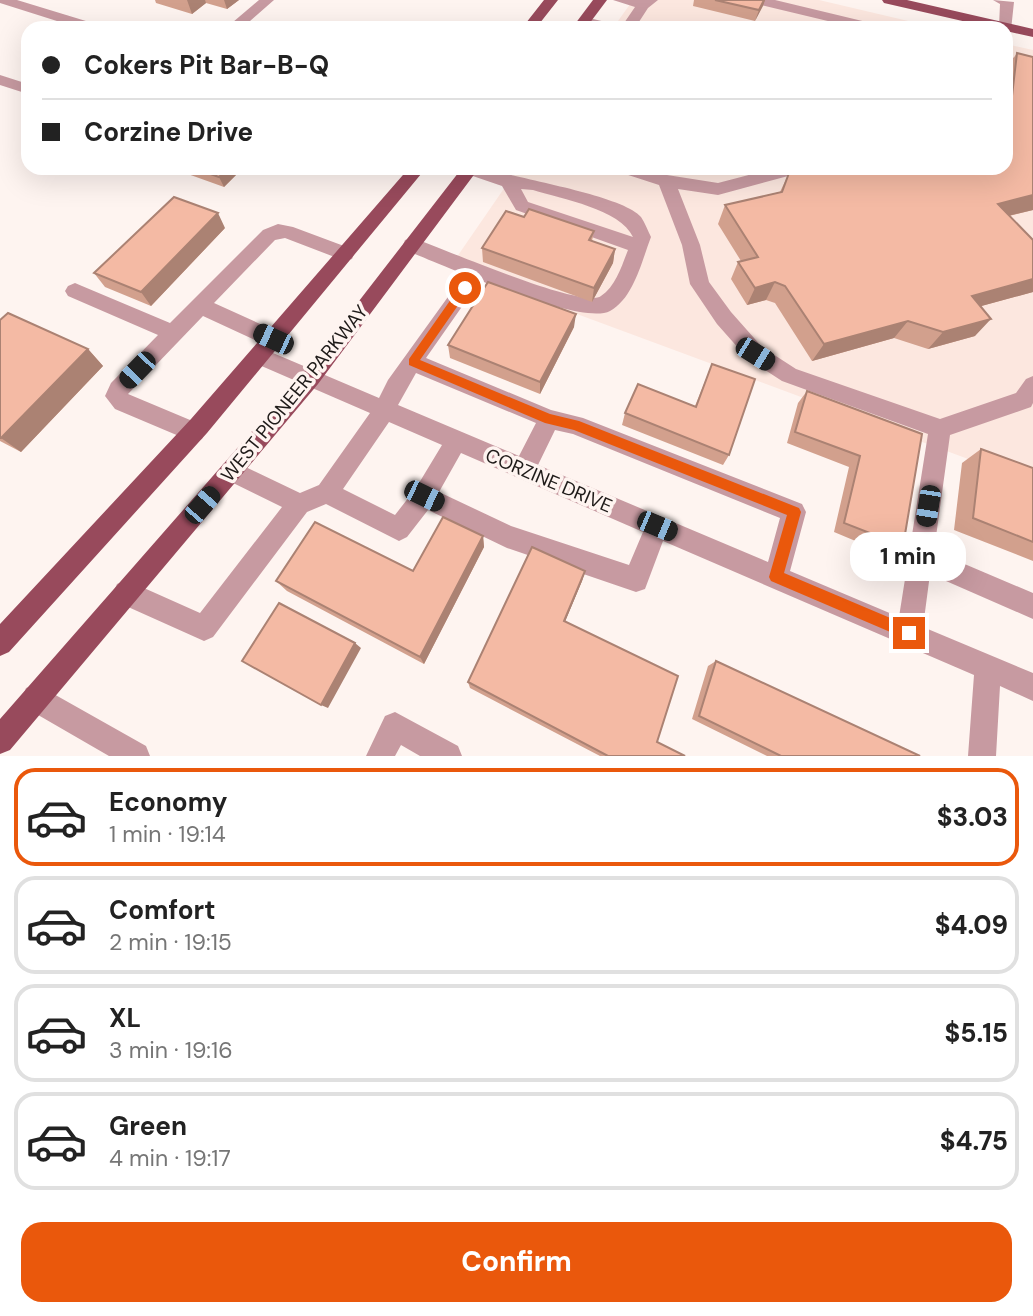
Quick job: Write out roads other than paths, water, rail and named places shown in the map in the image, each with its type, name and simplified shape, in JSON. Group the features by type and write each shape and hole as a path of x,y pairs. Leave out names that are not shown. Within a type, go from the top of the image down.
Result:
{"main road":[{"path":"534,21 551,0"},
{"path":"584,21 600,0"},
{"path":"889,0 911,2 971,21"},
{"path":"1013,29 1033,33"},
{"path":"1,640 194,432 412,175"},
{"name":"WEST PIONEER PARKWAY","path":"0,740 311,379 466,175"}],"street":[{"path":"3,0 71,21"},
{"path":"242,21 267,0"},
{"path":"620,0 647,3"},
{"path":"758,0 842,21"},
{"path":"1000,0 1007,2 1006,21"},
{"path":"633,21 647,3"},
{"path":"1013,62 1033,66"},
{"path":"0,80 21,87"},
{"path":"412,245 572,305 600,307 615,296 642,237 634,221 620,212 534,184 508,182 488,175"},
{"path":"647,175 666,181 718,189 771,175"},
{"path":"666,181 691,245 700,284 724,318 755,354 789,375 940,429 1023,400 1033,385"},
{"path":"508,182 522,206 638,246"},
{"path":"194,432 123,402 116,396 119,389 269,235 278,231 345,254"},
{"path":"126,593 204,628 299,504 327,494 385,410 395,386 465,288"},
{"path":"75,291 173,333"},
{"name":"CORZINE DRIVE","path":"201,306 311,379 1033,687"},
{"path":"413,362 549,419 575,425 794,512 776,577"},
{"path":"524,469 549,419"},
{"path":"909,633 940,429"},
{"path":"327,494 399,528 424,496 457,440"},
{"path":"231,471 299,504"},
{"path":"424,496 506,536 636,580 657,526"},
{"path":"920,557 1033,606"},
{"path":"982,756 988,667"},
{"path":"36,698 135,756"},
{"path":"380,756 395,726 448,756"}]}
